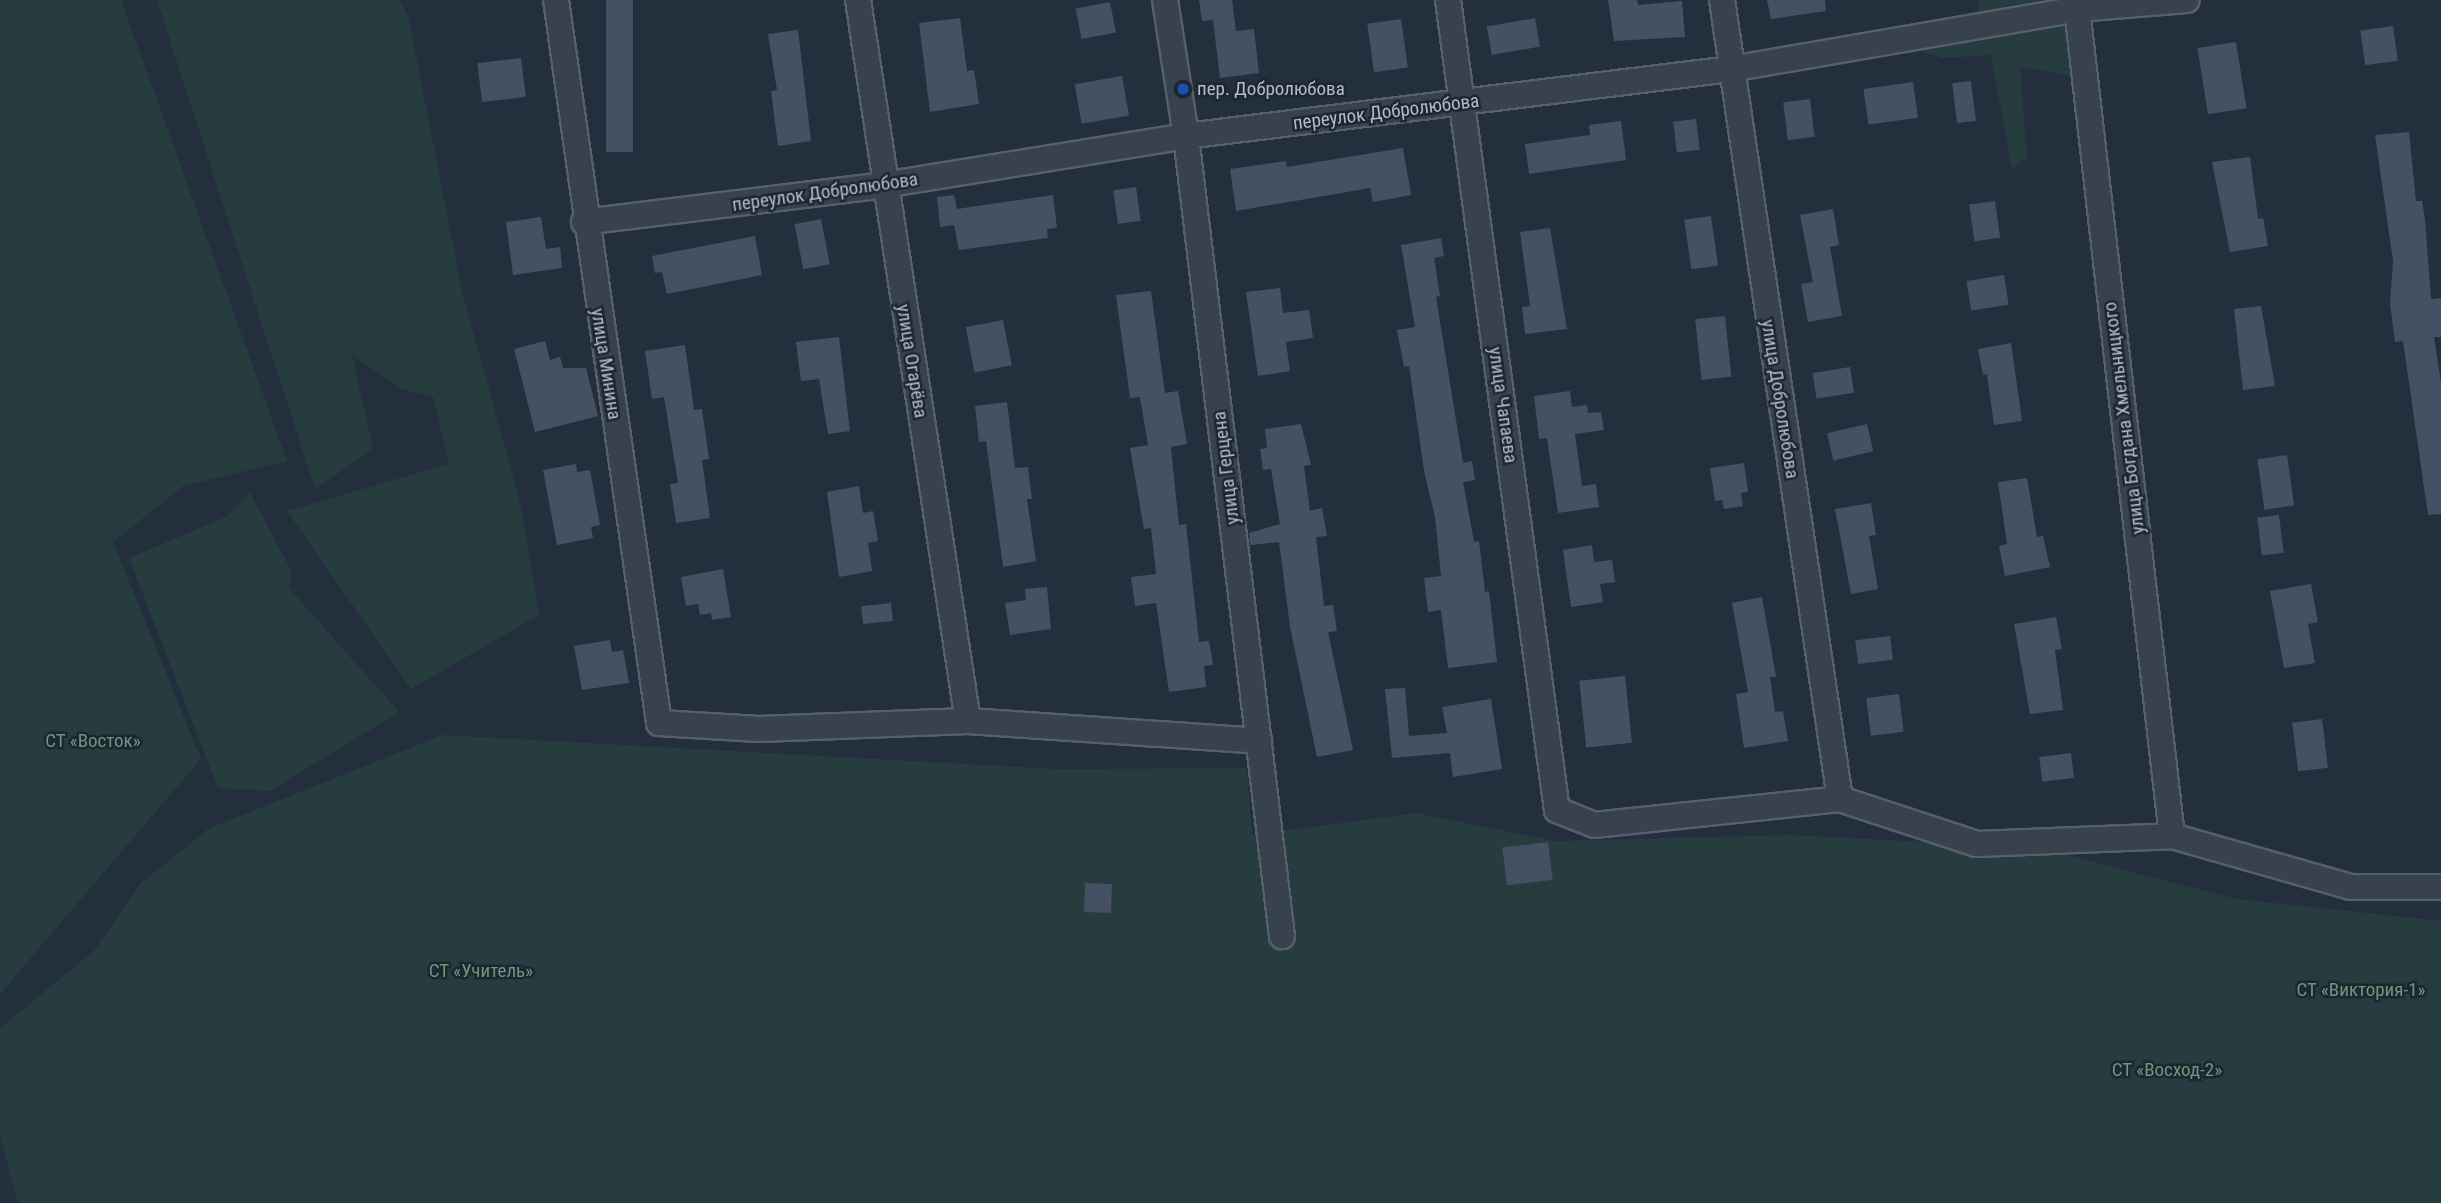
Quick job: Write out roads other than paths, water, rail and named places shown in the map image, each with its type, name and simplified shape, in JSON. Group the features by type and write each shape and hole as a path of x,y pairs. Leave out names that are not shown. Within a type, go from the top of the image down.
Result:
{"street":[{"name":"улица Минина","path":"556,0 584,222 659,723 759,729 968,721"},
{"name":"улица Огарёва","path":"858,0 884,185 968,721"},
{"name":"улица Герцена","path":"1165,0 1186,136 1282,936"},
{"name":"улица Чапаева","path":"1448,0 1557,810 1594,825 1840,799"},
{"name":"улица Добролюбова","path":"1722,0 1840,799"},
{"name":"переулок Добролюбова","path":"584,222 884,185 1186,136 1731,69 2076,5 2187,0"},
{"name":"улица Богдана Хмельницкого","path":"2076,5 2172,835"},
{"path":"968,721 1259,741"},
{"path":"1840,799 1977,844 2172,835 2351,887 2441,887"}],"place":[{"name":"пер. Добролюбова","path":"1183,89"}],"park label":[{"name":"СТ «Восток»","path":"93,741"},
{"name":"СТ «Учитель»","path":"481,971"},
{"name":"СТ «Виктория-1»","path":"2361,990"},
{"name":"СТ «Восход-2»","path":"2167,1070"}]}
